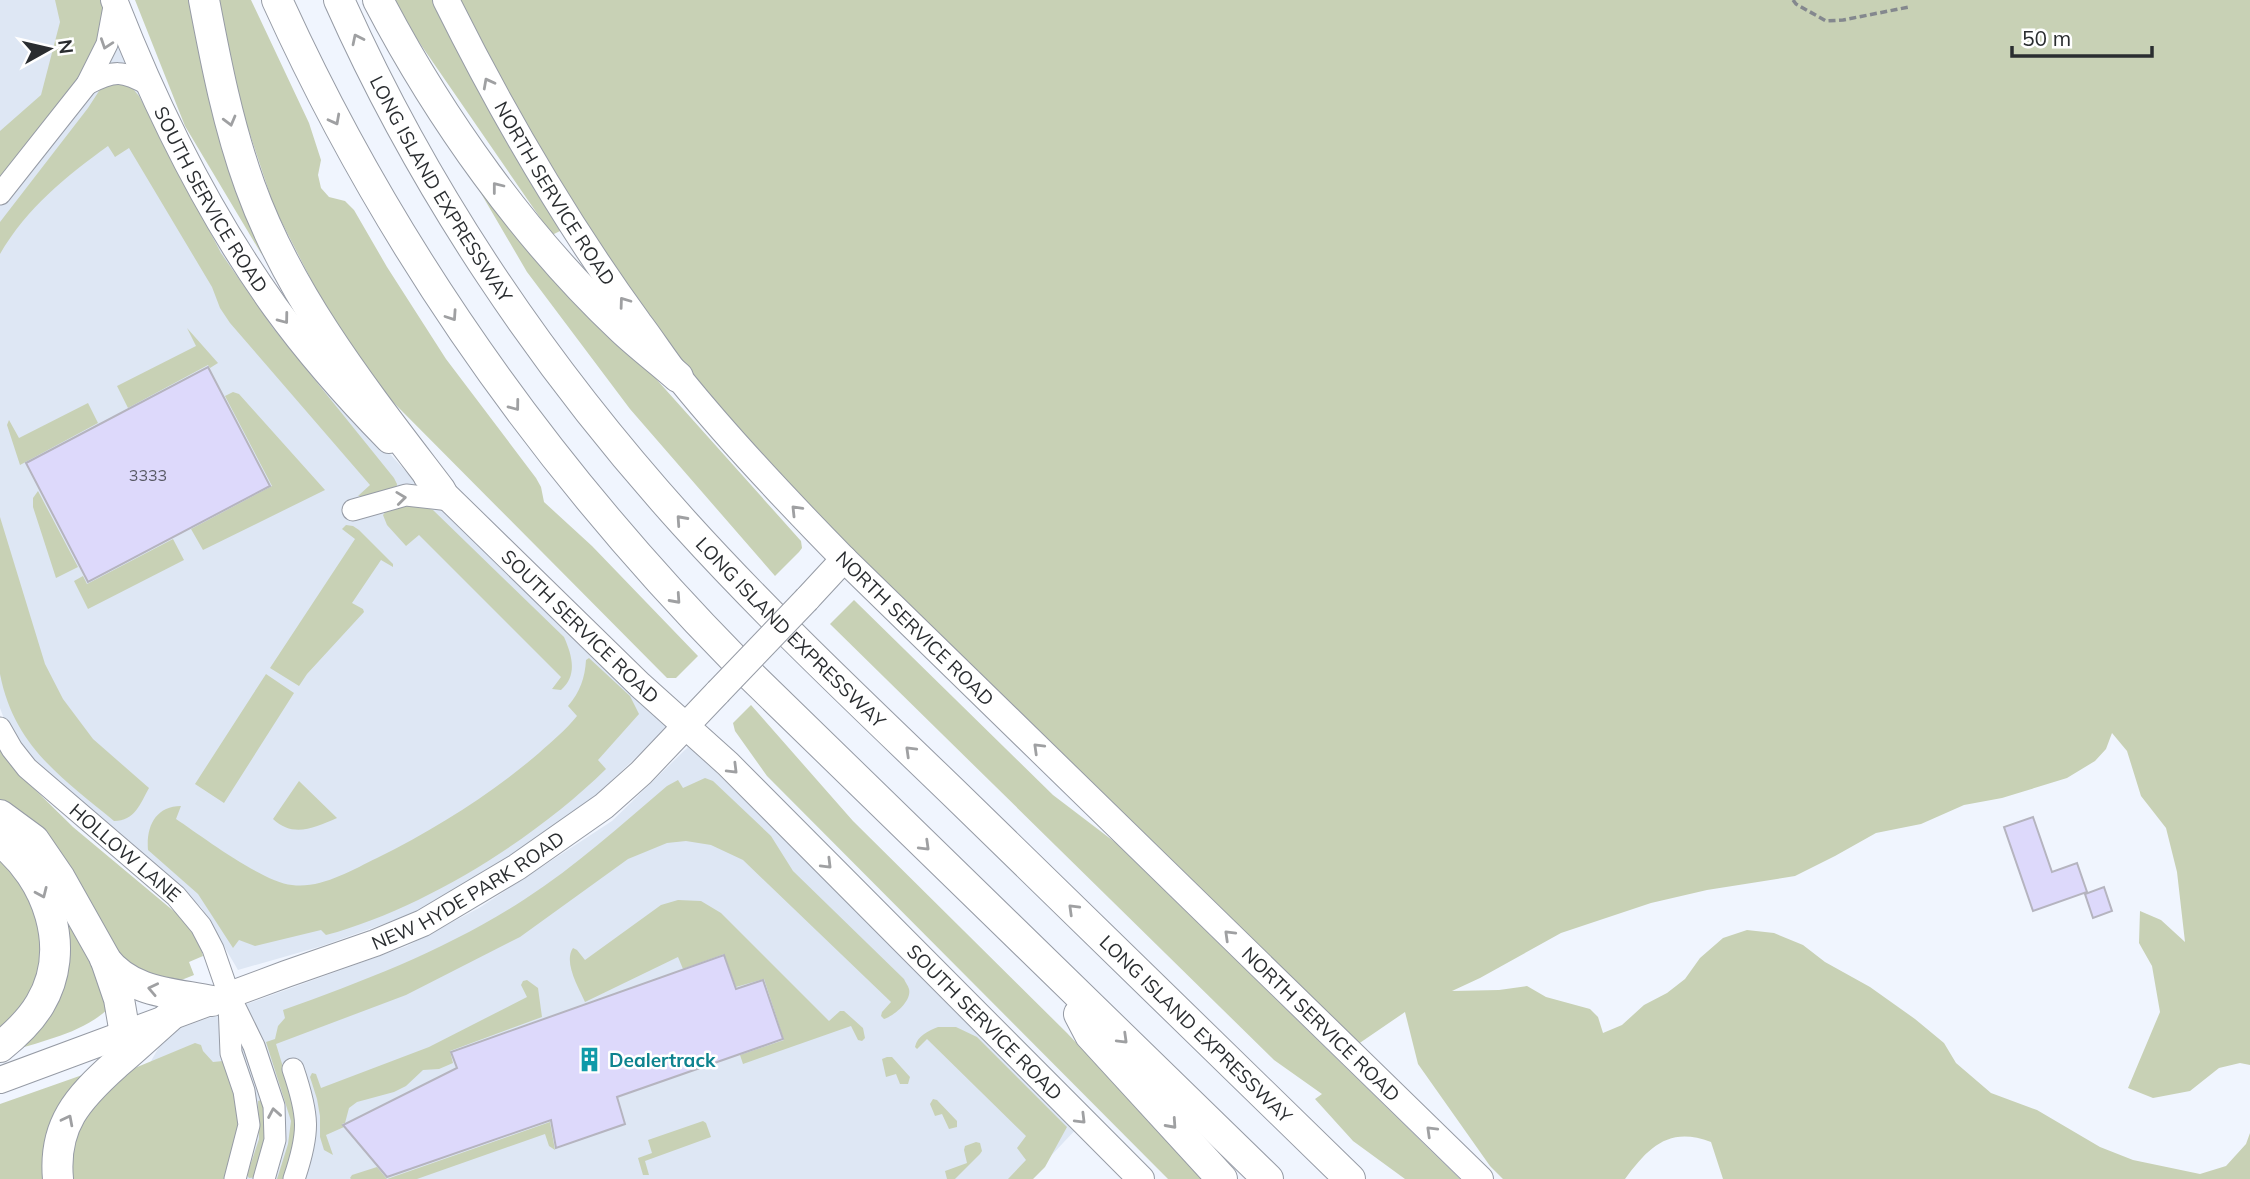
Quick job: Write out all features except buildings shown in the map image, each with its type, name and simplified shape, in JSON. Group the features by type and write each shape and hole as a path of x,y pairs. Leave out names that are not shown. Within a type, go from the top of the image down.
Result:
{"highway":[{"path":"204,0 220,82 234,135 251,188 274,241 323,330 445,496"},
{"path":"277,0 328,107 366,179 401,237 475,351 566,471 689,614 1268,1179"},
{"name":"LONG ISLAND EXPRESSWAY","path":"339,0 404,131 474,248 552,361 638,470 683,522 777,621 1350,1179"},
{"path":"378,0 392,28 467,148 519,215 568,273 614,321 678,377"},
{"path":"0,815 21,828 43,852 112,967 134,984 151,989 220,998"},
{"path":"0,841 25,864 43,892 51,919 54,950 50,982 39,1007 22,1028 0,1048"},
{"path":"105,958 119,999 125,1034"},
{"path":"1056,974 1090,1035 1222,1179"},
{"path":"58,1179 59,1140 76,1104 95,1082 169,1017"}],"main road":[{"name":"NORTH SERVICE ROAD","path":"446,0 505,115 545,183 615,290 678,377 788,503 1480,1179"},
{"name":"SOUTH SERVICE ROAD","path":"114,1 149,85 185,160 212,208 274,306 350,399 445,496 640,685 728,764 1141,1179"},
{"name":"NEW HYDE PARK ROAD","path":"0,1080 375,943 423,923 459,903 517,867 604,806 687,725 844,559"}],"street":[{"path":"0,194 87,83 107,44 114,1"},
{"path":"87,83 118,72 132,75 149,85"},
{"path":"353,510 405,495 445,496"},
{"name":"HOLLOW LANE","path":"0,728 19,758 38,778 194,915 208,938 220,998"},
{"path":"220,998 231,1053 244,1091 249,1125 235,1179"},
{"path":"220,998 254,1046 274,1106 275,1140 264,1179"},
{"path":"293,1069 305,1105 307,1126 304,1148 294,1179"}],"path":[{"path":"1793,0 1826,21 1909,7"}],"shaded area":[{"path":"0,0 107,0 296,351 432,500 668,727 571,819 454,899 322,946 238,970 201,907 62,791 10,735 0,708"},
{"path":"689,746 1080,1125 1029,1179 106,1179 97,1156 167,1033 407,946 479,908 612,821"}],"green space":[{"path":"55,0 102,0 103,20 96,43 68,93 0,177 0,131 41,95 60,22"},
{"path":"135,0 197,0 223,138 262,255 185,126"},
{"path":"216,0 251,0 309,123 321,160 318,175 321,188 329,197 345,201 354,210 446,359 536,478 544,502 592,546 698,656 676,678 667,678 391,400 331,319 274,207 237,95"},
{"path":"390,0 435,0 560,231 552,235"},
{"path":"446,0 2250,0 2250,1065 2240,1063 2219,1068 2190,1091 2153,1098 2128,1088 2160,1012 2152,966 2139,943 2140,911 2161,920 2185,942 2177,872 2166,828 2141,796 2127,751 2112,733 2106,749 2095,761 2067,778 2002,798 1964,805 1921,824 1876,833 1795,876 1707,890 1651,903 1561,933 1452,991 1499,990 1527,986 1546,997 1590,1009 1598,1017 1603,1033 1622,1025 1644,1005 1667,993 1685,979 1700,958 1723,938 1747,930 1774,933 1803,945 1915,1019 1944,1043 1956,1063 1991,1093 2037,1110 2100,1147 2133,1160 2200,1174 2226,1166 2246,1144 2250,1133 2250,1179 1723,1179 1711,1142 1684,1136 1662,1142 1652,1149 1625,1179 1503,1179 1490,1166 1418,1064 1405,1012 1348,1051 678,377"},
{"path":"111,82 129,84 139,96 221,253 273,328 394,478 396,490 378,496 358,496 370,485 230,323 220,308 212,287 129,148 115,157 108,146 77,169 48,194 22,222 0,254 0,222 99,91"},
{"path":"447,135 649,371 801,541 802,548 775,576 630,409 527,272"},
{"path":"187,328 218,363 210,368 208,365 128,408 117,386 196,346"},
{"path":"233,392 239,394 325,490 203,550 191,529 272,486 225,396"},
{"path":"88,403 98,423 20,465 7,425 9,420 19,438"},
{"path":"38,491 78,567 56,578 33,507 33,498"},
{"path":"407,502 433,510 564,637 572,671 561,690 552,689 561,677 419,535 406,546 387,525 383,515 392,504"},
{"path":"0,517 45,664 63,699 93,739 149,788 136,810 127,818 114,821 76,790 42,758 16,721 0,674"},
{"path":"346,525 359,530 393,567 381,560 352,603 364,612 299,686 270,668 355,539 342,529"},
{"path":"173,539 184,560 88,609 74,581 83,576 87,584"},
{"path":"854,600 1053,795 1116,843 1460,1179 1405,1179 1353,1141 1315,1099 1322,1094 1274,1060 830,624"},
{"path":"589,658 630,696 639,714 598,760 606,769 546,821 512,845 438,890 401,908 326,935 321,930 255,946 239,940 233,948 198,894 148,850 149,833 154,819 165,810 181,806 176,819 233,858 265,876 292,885 303,885 347,873 399,847 461,810 501,783 564,731 577,716 568,706 579,690 586,660"},
{"path":"266,674 294,693 224,803 195,784"},
{"path":"751,705 853,821 1067,1033 1205,1179 1168,1179 767,776 735,731 733,723"},
{"path":"0,749 15,770 73,827 176,913 199,940 203,956 189,962 194,975 174,983 137,977 0,803"},
{"path":"705,778 713,781 771,836 793,871 904,979 909,988 908,998 893,1015 884,1019 881,1016 891,1002 743,860 711,845 686,841 667,843 628,859 520,937 406,995 276,1044 296,1110 295,1146 284,1179 277,1179 288,1144 291,1121 266,1042 275,1039 278,1026 285,1018 283,1010 377,975 438,948 497,917 562,873 667,786 678,780 683,788"},
{"path":"299,781 337,818 312,828 296,830 273,819"},
{"path":"0,851 25,875 46,962 33,1002 0,1038"},
{"path":"55,883 109,980 109,1008 74,1031 6,1053 23,1040"},
{"path":"678,900 701,901 721,913 829,1021 840,1011 844,1011 863,1028 865,1038 858,1040 851,1026 743,1064 740,1055 784,1040 764,979 736,987 724,954 683,969 678,957 585,1002 571,968 570,954 573,948 585,960 661,905"},
{"path":"527,980 538,988 542,1017 450,1051 453,1063 439,1069 423,1070 406,1086 394,1092 357,1102 349,1108 345,1123 342,1124 344,1127 326,1135 333,1155 324,1150 320,1137 317,1099 310,1077 312,1073 316,1074 321,1088 429,1047 527,997 521,985"},
{"path":"938,1027 956,1027 977,1037 1067,1127 1045,1167 1033,1179 1008,1179 1026,1160 1017,1148 1026,1136 927,1039 917,1049 915,1047 921,1037"},
{"path":"195,1043 201,1045 213,1062 223,1061 240,1109 240,1125 226,1179 69,1179 67,1173 80,1119 118,1075"},
{"path":"892,1057 910,1077 908,1084 900,1084 896,1074 886,1077 882,1059"},
{"path":"88,1073 63,1098 47,1138 50,1179 0,1179 0,1104"},
{"path":"264,1099 267,1142 257,1177 249,1178 247,1175 259,1139 258,1101"},
{"path":"933,1099 957,1121 957,1127 949,1129 942,1114 935,1116 930,1104"},
{"path":"703,1121 711,1137 645,1161 649,1175 643,1175 638,1158 652,1153 648,1140"},
{"path":"550,1122 555,1150 549,1146 545,1134 417,1179 387,1179"},
{"path":"980,1143 980,1154 955,1179 947,1179 945,1171 967,1163 965,1146"},
{"path":"377,1167 387,1179 351,1179 350,1178"}],"place":[{"name":"Dealertrack","path":"589,1060"}]}
